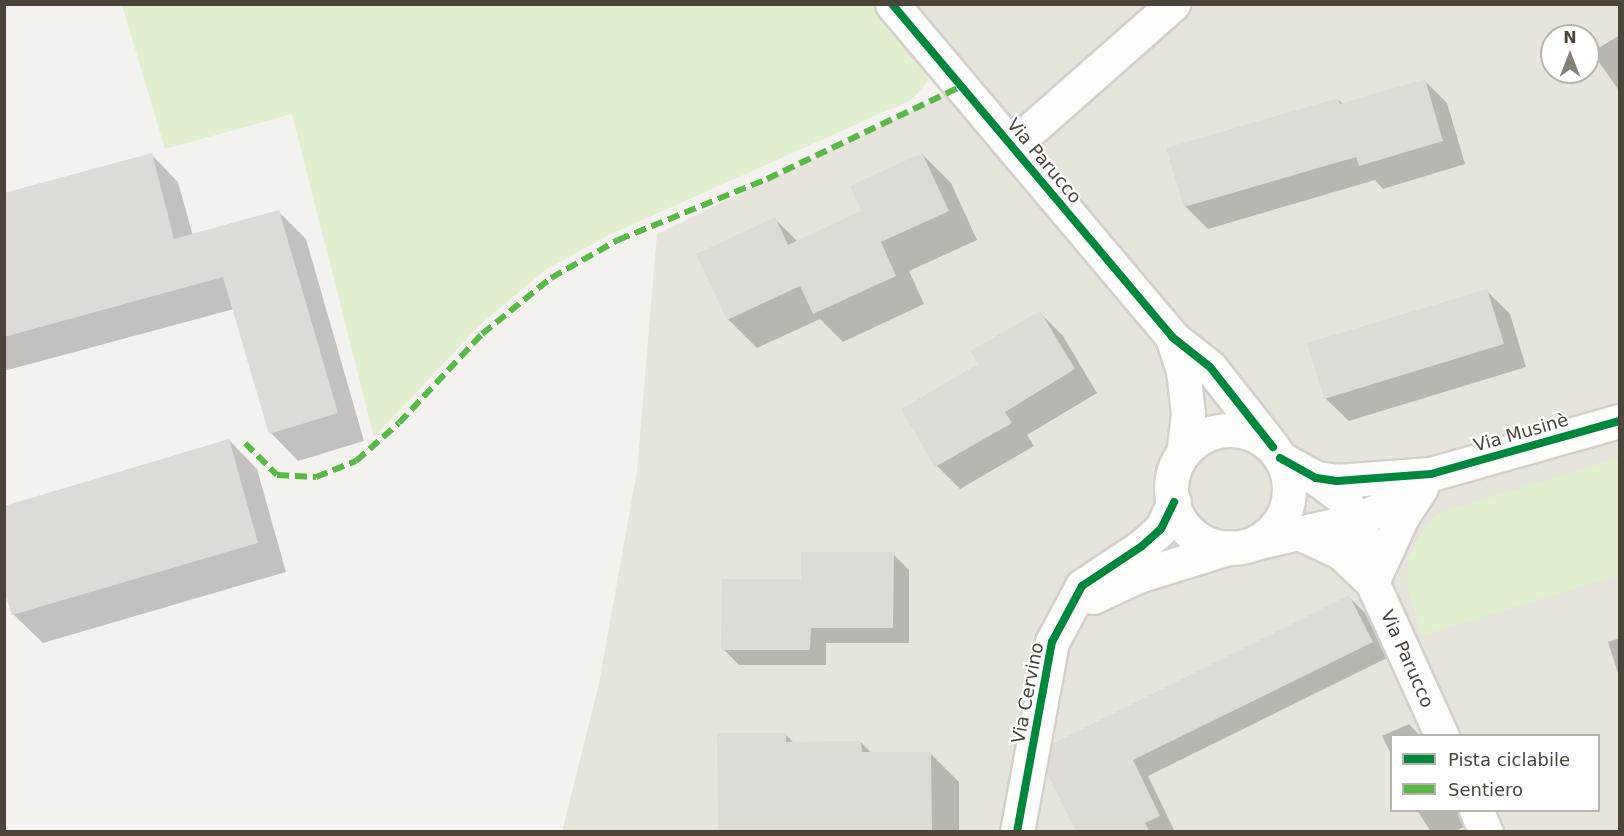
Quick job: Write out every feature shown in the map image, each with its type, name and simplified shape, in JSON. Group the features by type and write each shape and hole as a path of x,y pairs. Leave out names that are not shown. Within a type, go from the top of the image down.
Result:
{"street":[{"name":"Via Parucco","path":"892,4 1173,337"},
{"path":"1012,146 1173,4"},
{"path":"1173,337 1183,370 1188,414 1184,452"},
{"path":"1173,337 1210,367 1276,453 1289,483 1288,503 1269,533 1242,545 1200,540 1185,526 1174,502 1174,470 1184,452 1198,439 1218,430 1238,430 1257,436 1276,453 1316,478 1344,500 1356,520 1368,549 1372,582"},
{"name":"Via Musinè","path":"1431,474 1620,421"},
{"path":"1316,478 1337,481 1431,474"},
{"path":"1372,582 1402,517 1431,474"},
{"name":"Via Cervino","path":"1052,642 1079,605 1105,590 1242,545 1356,520 1388,506 1431,474"},
{"name":"Via Cervino","path":"1017,831 1052,642 1082,586 1142,546 1161,529 1174,502"},
{"path":"1299,533 1340,552 1372,582"},
{"name":"Via Parucco","path":"1372,582 1442,734"},
{"path":"1477,812 1486,831"}],"shaded area":[{"path":"871,5 1619,5 1619,831 562,832 599,683 637,471 657,234 962,86 927,71"}],"green space":[{"path":"122,5 871,5 927,71 927,82 913,99 609,235 545,270 481,324 374,437 292,114 165,149"},
{"path":"1619,458 1619,575 1421,636 1407,584 1408,558 1424,527 1439,513"}],"building":[{"path":"1425,79 1443,141 1359,166 1356,157 1184,207 1166,148 1338,98 1340,104"},
{"path":"152,153 174,239 279,210 338,413 269,434 223,277 4,337 4,193"},
{"path":"922,153 949,211 881,242 896,276 813,314 800,286 727,320 696,254 775,217 788,245 861,211 850,186"},
{"path":"1487,289 1504,344 1324,399 1307,343"},
{"path":"1040,311 1075,369 1005,412 1012,423 935,467 901,409 978,364 970,351"},
{"path":"229,439 258,543 12,615 4,591 4,506"},
{"path":"801,552 894,552 893,628 811,628 810,650 721,650 722,579 801,579"},
{"path":"1349,595 1373,642 1133,760 1160,816 1145,823 1149,831 1076,831 1047,773 1052,744"},
{"path":"717,733 786,733 786,742 861,741 862,752 931,752 932,831 718,831"}],"marked path":[{"path":"245,443 277,475 316,477 356,461 399,423 482,334 551,278 618,240 767,179 962,86"}],"cycle path":[{"path":"892,4 1172,337 1210,367 1273,447"},
{"path":"1280,458 1316,478 1337,481 1431,474 1620,421"},
{"path":"1017,832 1052,642 1082,586 1142,546 1161,529 1174,502"}]}
